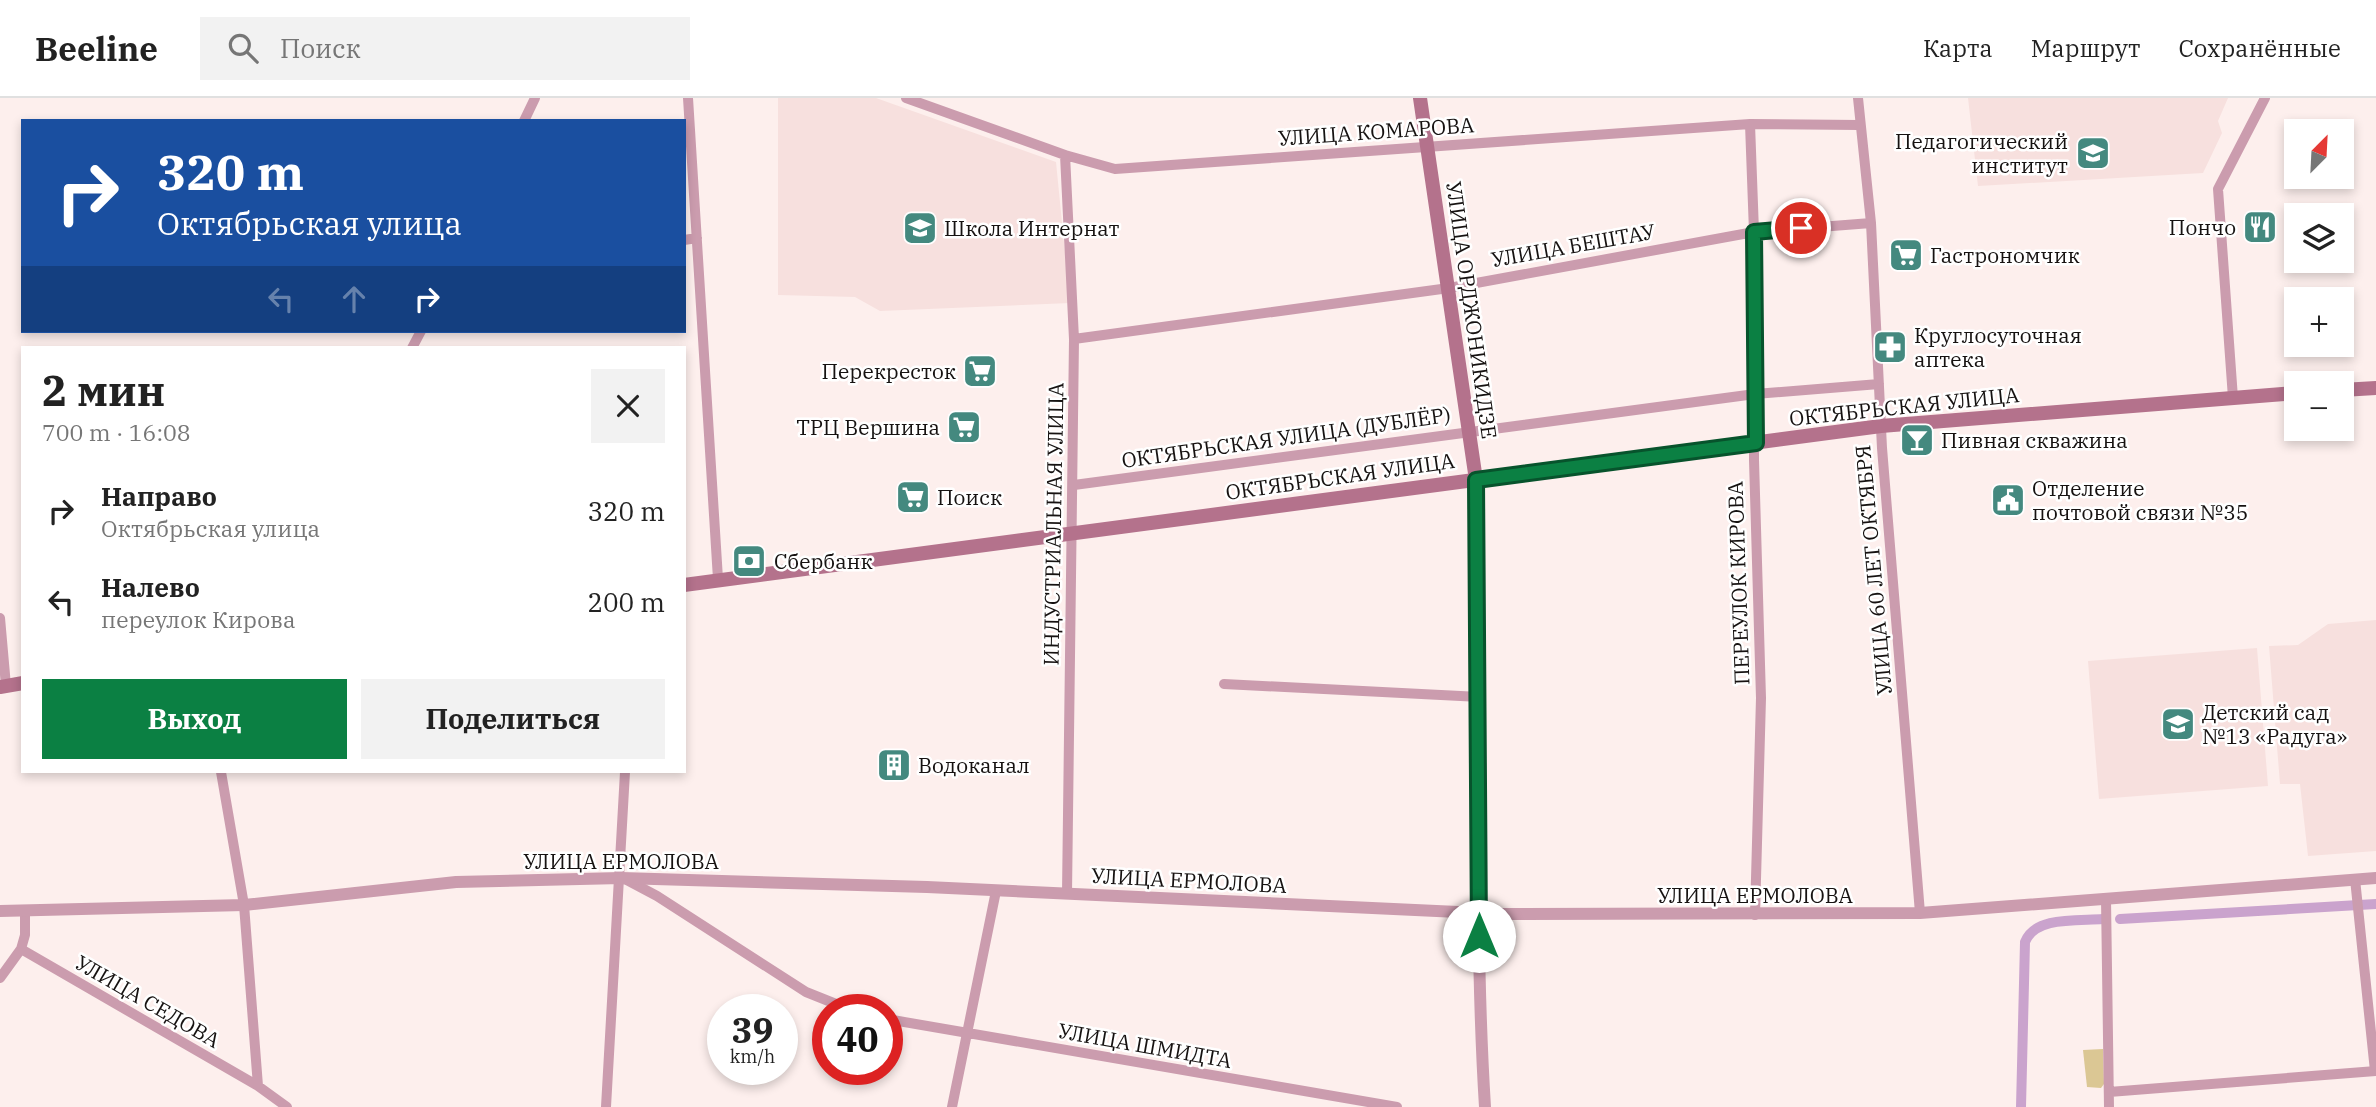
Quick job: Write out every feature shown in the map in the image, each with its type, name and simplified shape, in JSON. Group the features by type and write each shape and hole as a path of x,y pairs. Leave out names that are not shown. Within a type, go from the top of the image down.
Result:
{"main road":[{"name":"УЛИЦА ОРДЖОНИКИДЗЕ","path":"1420,98 1476,480"},
{"path":"2354,389 2376,388"},
{"name":"ОКТЯБРЬСКАЯ УЛИЦА","path":"686,585 1881,426 2284,394"},
{"path":"3,686 21,683"}],"street":[{"path":"525,119 535,98"},
{"path":"688,98 718,579"},
{"name":"УЛИЦА КОМАРОВА","path":"906,98 1065,155 1115,169 1750,124 1859,125"},
{"name":"УЛИЦА 60 ЛЕТ ОКТЯБРЯ","path":"1857,98 1871,223 1881,426 1920,914"},
{"path":"2233,398 2218,189 2265,98"},
{"name":"ПЕРЕУЛОК КИРОВА","path":"1750,124 1761,698 1755,915"},
{"name":"ИНДУСТРИАЛЬНАЯ УЛИЦА","path":"1065,155 1074,339 1067,894"},
{"name":"УЛИЦА БЕШТАУ","path":"1074,339 1449,288 1754,232 1871,223"},
{"path":"686,240 697,238"},
{"name":"ОКТЯБРЬСКАЯ УЛИЦА (ДУБЛЁР)","path":"1074,485 1755,394 1879,384"},
{"name":"УЛИЦА ОРДЖОНИКИДЗЕ","path":"1476,480 1480,697 1479,1010 1485,1107"},
{"path":"0,618 3,686"},
{"path":"1224,684 1480,697"},
{"path":"221,773 244,905 258,1086"},
{"path":"606,1107 625,773"},
{"path":"621,878 657,896 812,994"},
{"name":"УЛИЦА ЕРМОЛОВА","path":"0,911 26,913 244,905 456,882 621,878 996,891 1480,913 1920,914 2107,905 2376,878"},
{"path":"2109,1092 2376,1071 2355,879"},
{"path":"953,1107 996,891"},
{"path":"2107,905 2109,1107"},
{"path":"0,978 21,949 26,913"},
{"name":"УЛИЦА СЕДОВА","path":"21,949 258,1086 287,1107"},
{"name":"УЛИЦА ШМИДТА","path":"903,1022 1360,1104 1397,1107"}],"shaded area":[{"name":"Школа Интернат","path":"778,98 876,98 1056,162 1070,303 880,311 855,297 778,295"},
{"name":"Педагогический институт","path":"1968,98 2228,98 2218,121 2222,133 2203,173 1978,186"},
{"path":"2376,620 2376,851 2308,856 2300,784 2280,784 2269,646 2298,645 2328,624"},
{"name":"Детский сад №13 «Радуга»","path":"2257,648 2268,786 2099,799 2088,661"},
{"path":"2103,1049 2104,1084 2101,1088 2087,1087 2083,1050"}],"waterway":[{"path":"2120,919 2376,904"},
{"path":"2021,1107 2025,942 2030,934 2047,924 2103,919"}],"place":[{"name":"Педагогический институт","path":"2093,153"},
{"name":"Пончо","path":"2260,227"},
{"name":"Школа Интернат","path":"920,228"},
{"name":"Гастрономчик","path":"1906,255"},
{"name":"Круглосуточная аптека","path":"1890,347"},
{"name":"Перекресток","path":"980,371"},
{"name":"ТРЦ Вершина","path":"964,427"},
{"name":"Пивная скважина","path":"1917,440"},
{"name":"Поиск","path":"913,497"},
{"name":"Отделение почтовой связи №35","path":"2008,500"},
{"name":"Сбербанк","path":"749,561"},
{"name":"Детский сад №13 «Радуга»","path":"2178,724"},
{"name":"Водоканал","path":"894,765"}],"route":[{"path":"1479,936 1480,697 1476,480 1756,443 1754,232 1801,228"}]}
